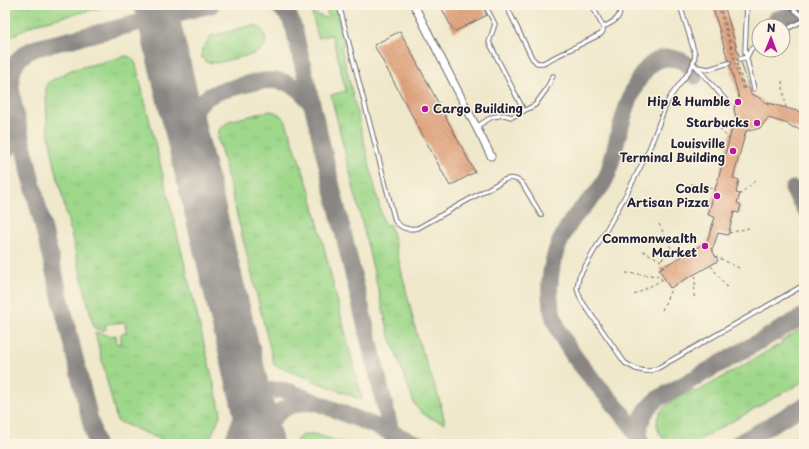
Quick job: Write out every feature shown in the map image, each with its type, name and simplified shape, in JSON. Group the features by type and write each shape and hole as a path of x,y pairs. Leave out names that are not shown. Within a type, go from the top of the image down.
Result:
{"street":[{"path":"414,5 491,156"}],"lane":[{"path":"339,5 395,221 399,226 411,230 418,228 504,180 514,178 522,183 541,215"},
{"path":"359,5 364,5"},
{"path":"485,5 495,24 489,42 524,111"},
{"path":"506,5 536,63 543,63 601,34 604,27 614,23 618,18 621,10 620,5"},
{"path":"592,5 604,27"},
{"path":"680,5 695,54 693,63 669,99 649,148 617,211 579,277 577,289 581,300 625,363 636,369 650,371 658,368 804,285"},
{"path":"747,5 745,51 754,89"},
{"path":"789,5 804,19 791,26"},
{"path":"747,58 751,49"},
{"path":"740,59 747,58"},
{"path":"697,67 709,69 729,62"},
{"path":"693,63 729,104"},
{"path":"476,127 492,117 504,115 512,117 535,105 546,90 553,76"}],"path":[{"path":"719,5 744,90"},
{"path":"782,81 786,108"},
{"path":"712,120 729,139"},
{"path":"704,155 722,162"},
{"path":"739,196 755,181"},
{"path":"691,184 715,189"},
{"path":"660,224 672,252 660,260"},
{"path":"729,234 749,228"},
{"path":"643,251 660,260 663,267"},
{"path":"715,256 739,268"},
{"path":"711,266 726,287"},
{"path":"626,273 660,276 662,280 664,279 634,295"},
{"path":"694,297 696,274"},
{"path":"662,310 672,287"}],"green space":[{"path":"5,5 113,5 38,23 14,35 5,44"},
{"path":"325,5 335,5 345,45 341,46 384,225 390,224 418,339 439,398 445,423 423,414 414,403 389,334 331,95 346,91 332,35 318,38 312,13 329,19"},
{"path":"253,25 260,28 264,33 266,39 265,47 254,54 216,63 206,62 202,58 202,49 211,36"},
{"path":"126,56 132,59 137,67 221,413 208,444 172,444 117,421 95,332 110,336 116,335 117,344 121,344 121,334 126,333 125,322 106,324 106,329 103,331 94,328 55,167 47,125 47,83 71,70"},
{"path":"270,111 280,115 286,122 310,191 362,400 274,365 218,138 219,130 229,121"},
{"path":"804,328 804,381 692,444 669,444 662,438 658,429 657,421 662,409 674,400 693,390 695,393 782,343 781,341"},
{"path":"804,432 804,444 782,444"},
{"path":"308,434 314,434 347,444 296,444 298,438"}],"building":[{"path":"440,5 482,5 487,15 454,32"},
{"name":"Louisville Terminal Building","path":"712,5 724,5 739,56 737,60 741,62 751,94 758,97 768,105 768,103 804,113 804,125 803,130 768,118 760,128 746,131 733,178 739,180 736,193 740,194 737,203 741,205 739,213 734,212 728,235 718,233 713,248 711,248 718,261 670,288 659,269 707,242 715,217 708,215 734,122 738,124 734,110 735,103 739,98 730,66 732,62 728,60"},
{"name":"Cargo Building","path":"400,31 475,172 450,186 374,45"}],"taxiway":[{"path":"96,444 17,120 11,88 13,69 17,61 25,54 36,48 211,5"},
{"path":"278,5 290,18 294,29 394,444"},
{"path":"781,18 804,13"},
{"path":"640,444 631,425 584,369 563,339 555,323 551,306 551,272 553,261 566,230 576,215 600,188 607,176 628,102 637,83 647,68 660,59 676,59 687,64 692,69 695,76"},
{"path":"202,200 188,140 188,133 191,117 203,101 220,91 245,84 270,81 292,85 302,92 311,104"},
{"path":"5,151 14,139 17,132 17,124"},
{"path":"793,189 804,208"},
{"path":"640,442 640,424 644,414 656,400 804,316"},
{"path":"232,444 240,422 251,403 266,391 277,390 291,392 419,444"},
{"path":"264,444 269,426 273,418 279,412 294,405 313,403"},
{"path":"737,444 804,406"}],"runway":[{"path":"155,5 262,444"}],"place":[{"name":"Hip & Humble","path":"738,102"},
{"name":"Cargo Building","path":"425,109"},
{"name":"Starbucks","path":"757,123"},
{"name":"Louisville Terminal Building","path":"733,151"},
{"name":"Coals Artisan Pizza","path":"717,196"},
{"name":"Commonwealth Market","path":"705,246"}]}
